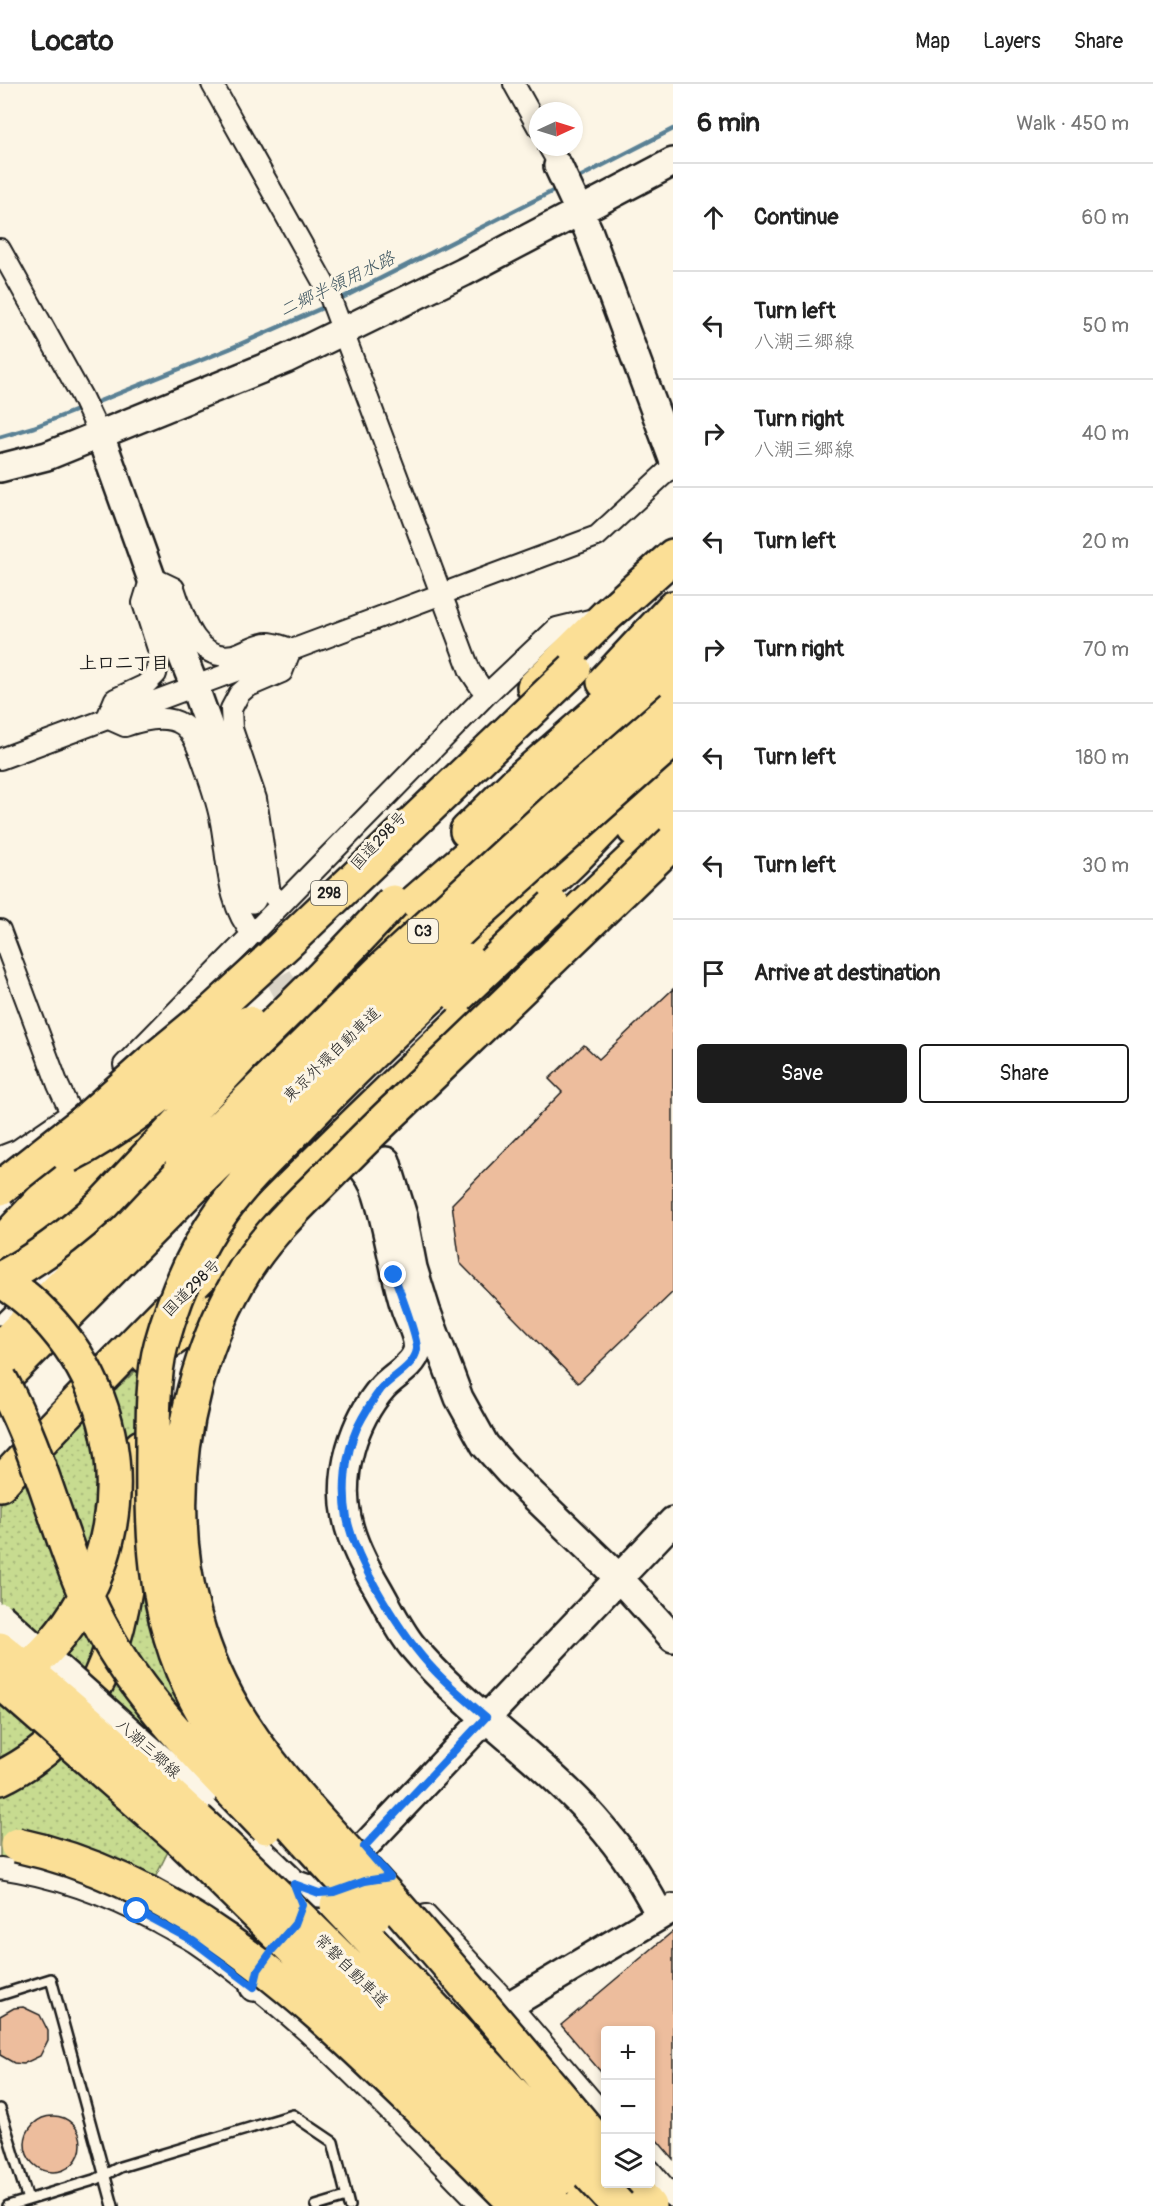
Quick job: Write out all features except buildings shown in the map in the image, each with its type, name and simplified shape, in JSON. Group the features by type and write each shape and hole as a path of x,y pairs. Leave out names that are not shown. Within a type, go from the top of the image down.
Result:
{"highway":[{"name":"国道298号","path":"0,1243 409,807 606,616 673,556"},
{"path":"0,1186 86,1121 230,995 566,677 673,581"},
{"path":"524,792 550,734 599,688 673,608"},
{"path":"0,1273 524,792 673,646"},
{"path":"0,1186 70,1155 144,1107 202,1063 524,792 673,677"},
{"name":"東京外環自動車道","path":"0,1381 190,1173 384,968 559,806 673,707"},
{"name":"東京外環自動車道","path":"0,1348 190,1173 673,740"},
{"path":"0,1778 32,1760 70,1725 87,1704 108,1658 122,1613 126,1590 144,1427 160,1348 184,1280 221,1212 247,1180 332,1091 573,860 673,755"},
{"path":"172,1311 205,1248 239,1204 673,794"},
{"name":"国道298号","path":"0,1484 80,1399 272,1204 673,821"},
{"path":"601,2146 444,1961 276,1771 240,1721 213,1669 194,1614 182,1554 180,1466 189,1410 204,1356 238,1280 269,1237 356,1147 673,842"},
{"path":"0,1689 38,1659 61,1633 80,1606 106,1546 114,1497 111,1444 97,1396 87,1374 61,1333 27,1299 0,1280 47,1251 84,1223 244,1054 393,902"},
{"path":"0,1243 18,1205 21,1186 9,1153"},
{"path":"80,1399 130,1369 214,1310"},
{"path":"160,1348 153,1439 152,1491 157,1571 165,1621 172,1644 199,1706 233,1757 520,2079 601,2175"},
{"path":"0,1381 26,1430 93,1611 117,1654 147,1698 177,1733 619,2206"},
{"name":"常磐自動車道","path":"0,1649 199,1822 385,2003 587,2206"},
{"name":"常磐自動車道","path":"0,1681 179,1838 556,2206"},
{"path":"4,1850 70,1859 122,1879 175,1906 236,1946 285,1985 359,2050 518,2206"},
{"path":"612,2188 625,2206"},
{"path":"634,2188 649,2206"}],"street":[{"path":"212,84 327,289 345,332 470,672 486,695"},
{"path":"514,84 529,111"},
{"path":"556,160 580,212 673,459"},
{"path":"0,468 47,456 286,359 345,332 673,162"},
{"path":"0,249 81,395 99,435 151,577 194,685 237,806 245,843 252,899"},
{"path":"0,759 597,536 673,466"},
{"path":"151,577 174,588 189,629 200,644 213,654 231,656 268,643 291,649"},
{"path":"107,718 115,699 145,685 156,674 160,655 143,603 151,577"},
{"path":"9,1153 71,1113 136,1055 281,903 486,695 557,628 606,616"},
{"path":"281,903 270,893 256,799 232,729 231,709 247,687 282,672 291,649"},
{"path":"107,718 125,726 137,722 169,720 182,724 188,729 207,772 220,816 233,892 242,922 253,934"},
{"path":"601,2111 510,2005 322,1803 274,1744 233,1676 211,1622 204,1596 189,1513 179,1435 178,1408 181,1383 187,1362 214,1310 278,1236 673,864"},
{"path":"0,930 58,1085 71,1113"},
{"path":"386,1161 403,1216 413,1268 426,1310 459,1398 485,1445 509,1472 619,1578 673,1638"},
{"path":"358,1163 367,1172 376,1193 394,1275 416,1339 417,1351 411,1362 382,1388 356,1430 347,1461 345,1482 347,1517 355,1544 373,1581 411,1645 435,1672 580,1803 615,1843 666,1911 510,2005"},
{"path":"364,1847 673,1521"},
{"name":"八潮三郷線","path":"0,1616 202,1796 294,1884 319,1893 334,1892 365,1881 390,1877"},
{"path":"4,1850 37,1873 80,1886 137,1911 193,1941 254,1987 341,2063 482,2206"},
{"path":"254,1987 258,1970 295,1924 302,1905 294,1884"},
{"path":"655,2175 673,2198"},
{"path":"601,2206 620,2188"}],"lane":[{"path":"0,1320 49,1272 62,1252 60,1217"},
{"path":"0,1995 51,1979 113,2206"},
{"path":"0,2109 28,2200"},
{"path":"8,2206 105,2175 120,2168 293,2115 333,2142 347,2202 316,2206"}],"green space":[{"path":"140,1367 174,1418 193,1564 240,1706 144,1900 62,1868 0,1858 0,1500 58,1441"}],"waterway":[{"name":"二郷半領用水路","path":"574,180 673,129"},
{"name":"二郷半領用水路","path":"336,301 559,188"},
{"name":"二郷半領用水路","path":"90,405 229,349 329,305"},
{"name":"二郷半領用水路","path":"0,437 34,427 82,408"}],"tunnel":[{"path":"252,899 272,964 306,1029 360,1111 386,1161"}],"district":[{"name":"上口二丁目","path":"124,663"}],"route":[{"path":"137,1911 193,1941 254,1987 258,1970 295,1924 302,1905 294,1884 319,1893 334,1892 365,1881 390,1877 364,1847 486,1717 435,1672 411,1645 373,1581 355,1544 347,1517 345,1482 347,1461 356,1430 382,1388 411,1362 417,1351 416,1339 394,1275"}]}
